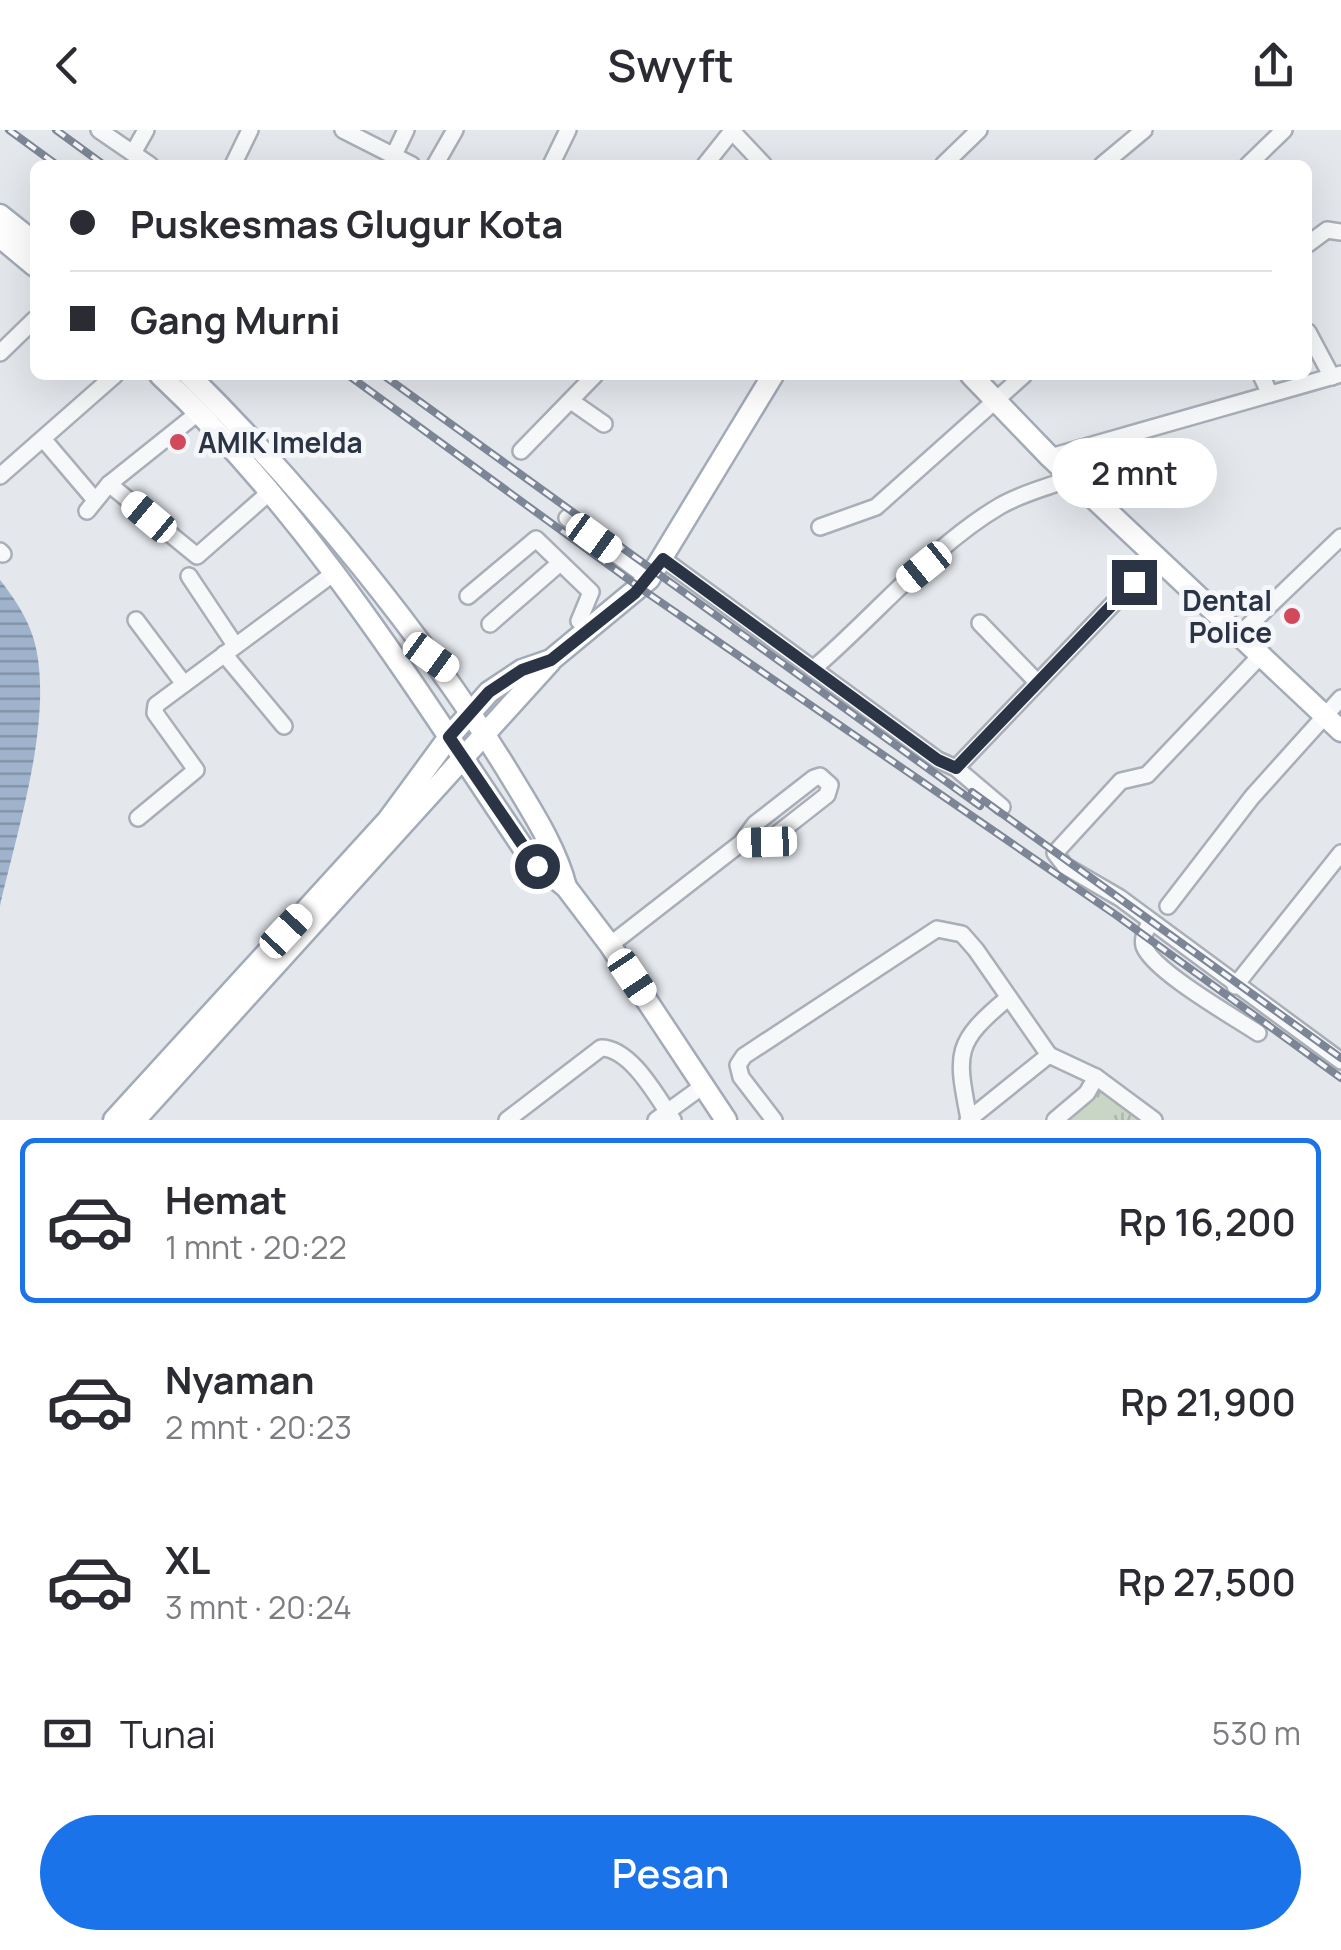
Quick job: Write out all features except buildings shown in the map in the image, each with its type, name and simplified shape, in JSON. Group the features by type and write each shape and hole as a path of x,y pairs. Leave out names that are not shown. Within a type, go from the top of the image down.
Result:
{"main road":[{"path":"0,215 30,238"},
{"path":"0,238 30,262"},
{"path":"165,380 271,491 334,573 530,858 566,887 610,945 726,1120"},
{"path":"194,380 254,444 431,657 484,732 540,825 566,887"},
{"path":"135,1120 428,801 461,757 551,660 649,579 770,380"},
{"path":"977,380 1063,469 1341,732"},
{"path":"431,657 470,686 489,692"},
{"path":"114,1120 388,820 449,737 489,692 522,670 551,660"}],"street":[{"path":"99,130 142,160"},
{"path":"132,153 146,130"},
{"path":"235,160 250,130"},
{"path":"343,130 403,160"},
{"path":"394,155 406,130"},
{"path":"439,160 455,130"},
{"path":"554,160 568,130"},
{"path":"710,160 731,130 759,160"},
{"path":"948,160 980,130"},
{"path":"1108,160 1144,130"},
{"path":"1253,160 1284,130"},
{"path":"1312,241 1327,230 1341,232"},
{"path":"0,354 30,324"},
{"path":"814,669 902,584 988,514 1063,469 1270,394 1336,375 1312,338"},
{"path":"0,476 110,380"},
{"path":"521,451 590,380"},
{"path":"820,527 876,507 1018,380"},
{"path":"1263,380 1270,394"},
{"path":"571,401 604,424"},
{"path":"44,440 91,506 109,484 199,412"},
{"path":"109,484 197,556 271,491"},
{"path":"567,518 649,579"},
{"path":"1240,634 1341,536"},
{"path":"468,596 533,540 591,592 578,620 588,630"},
{"path":"956,768 1158,557"},
{"path":"663,559 938,760 956,768 1002,808"},
{"path":"490,624 560,563"},
{"path":"138,818 196,770 154,710 334,573"},
{"path":"189,576 229,650 284,726"},
{"path":"136,620 184,684"},
{"path":"980,624 1036,681"},
{"path":"1262,654 1147,776 1121,780 1055,854 1065,866 1120,898 1341,1061"},
{"path":"1168,906 1252,796 1341,698"},
{"path":"610,945 741,843 755,824 814,778 820,776 830,785 828,795 767,842 741,843"},
{"path":"1235,986 1341,853"},
{"path":"1150,923 1144,935 1145,949 1177,980 1258,1033"},
{"path":"774,1120 741,1076 738,1065 744,1056 937,929 962,934 1049,1056 1096,1077 1160,1115"},
{"path":"1008,998 980,1021 964,1044 958,1064 968,1120 1049,1056"},
{"path":"507,1120 601,1048 624,1056 665,1117 703,1086"},
{"path":"1055,1120 1086,1092 1096,1077"}],"green space":[{"path":"1101,1089 1145,1120 1063,1120"}],"water":[{"path":"0,580 20,608 34,640 40,703 31,773 0,906"}],"railway":[{"path":"9,130 50,160"},
{"path":"56,130 97,160"},
{"path":"355,380 643,590 1116,915 1341,1078"},
{"path":"390,380 980,806"},
{"path":"972,792 1341,1058"}],"place":[{"name":"AMIK Imelda","path":"178,442"},
{"name":"Dental Police","path":"1292,616"}],"route":[{"path":"537,866 449,737 489,692 522,670 551,660 635,593 663,559 938,760 956,768 1134,582"}]}
